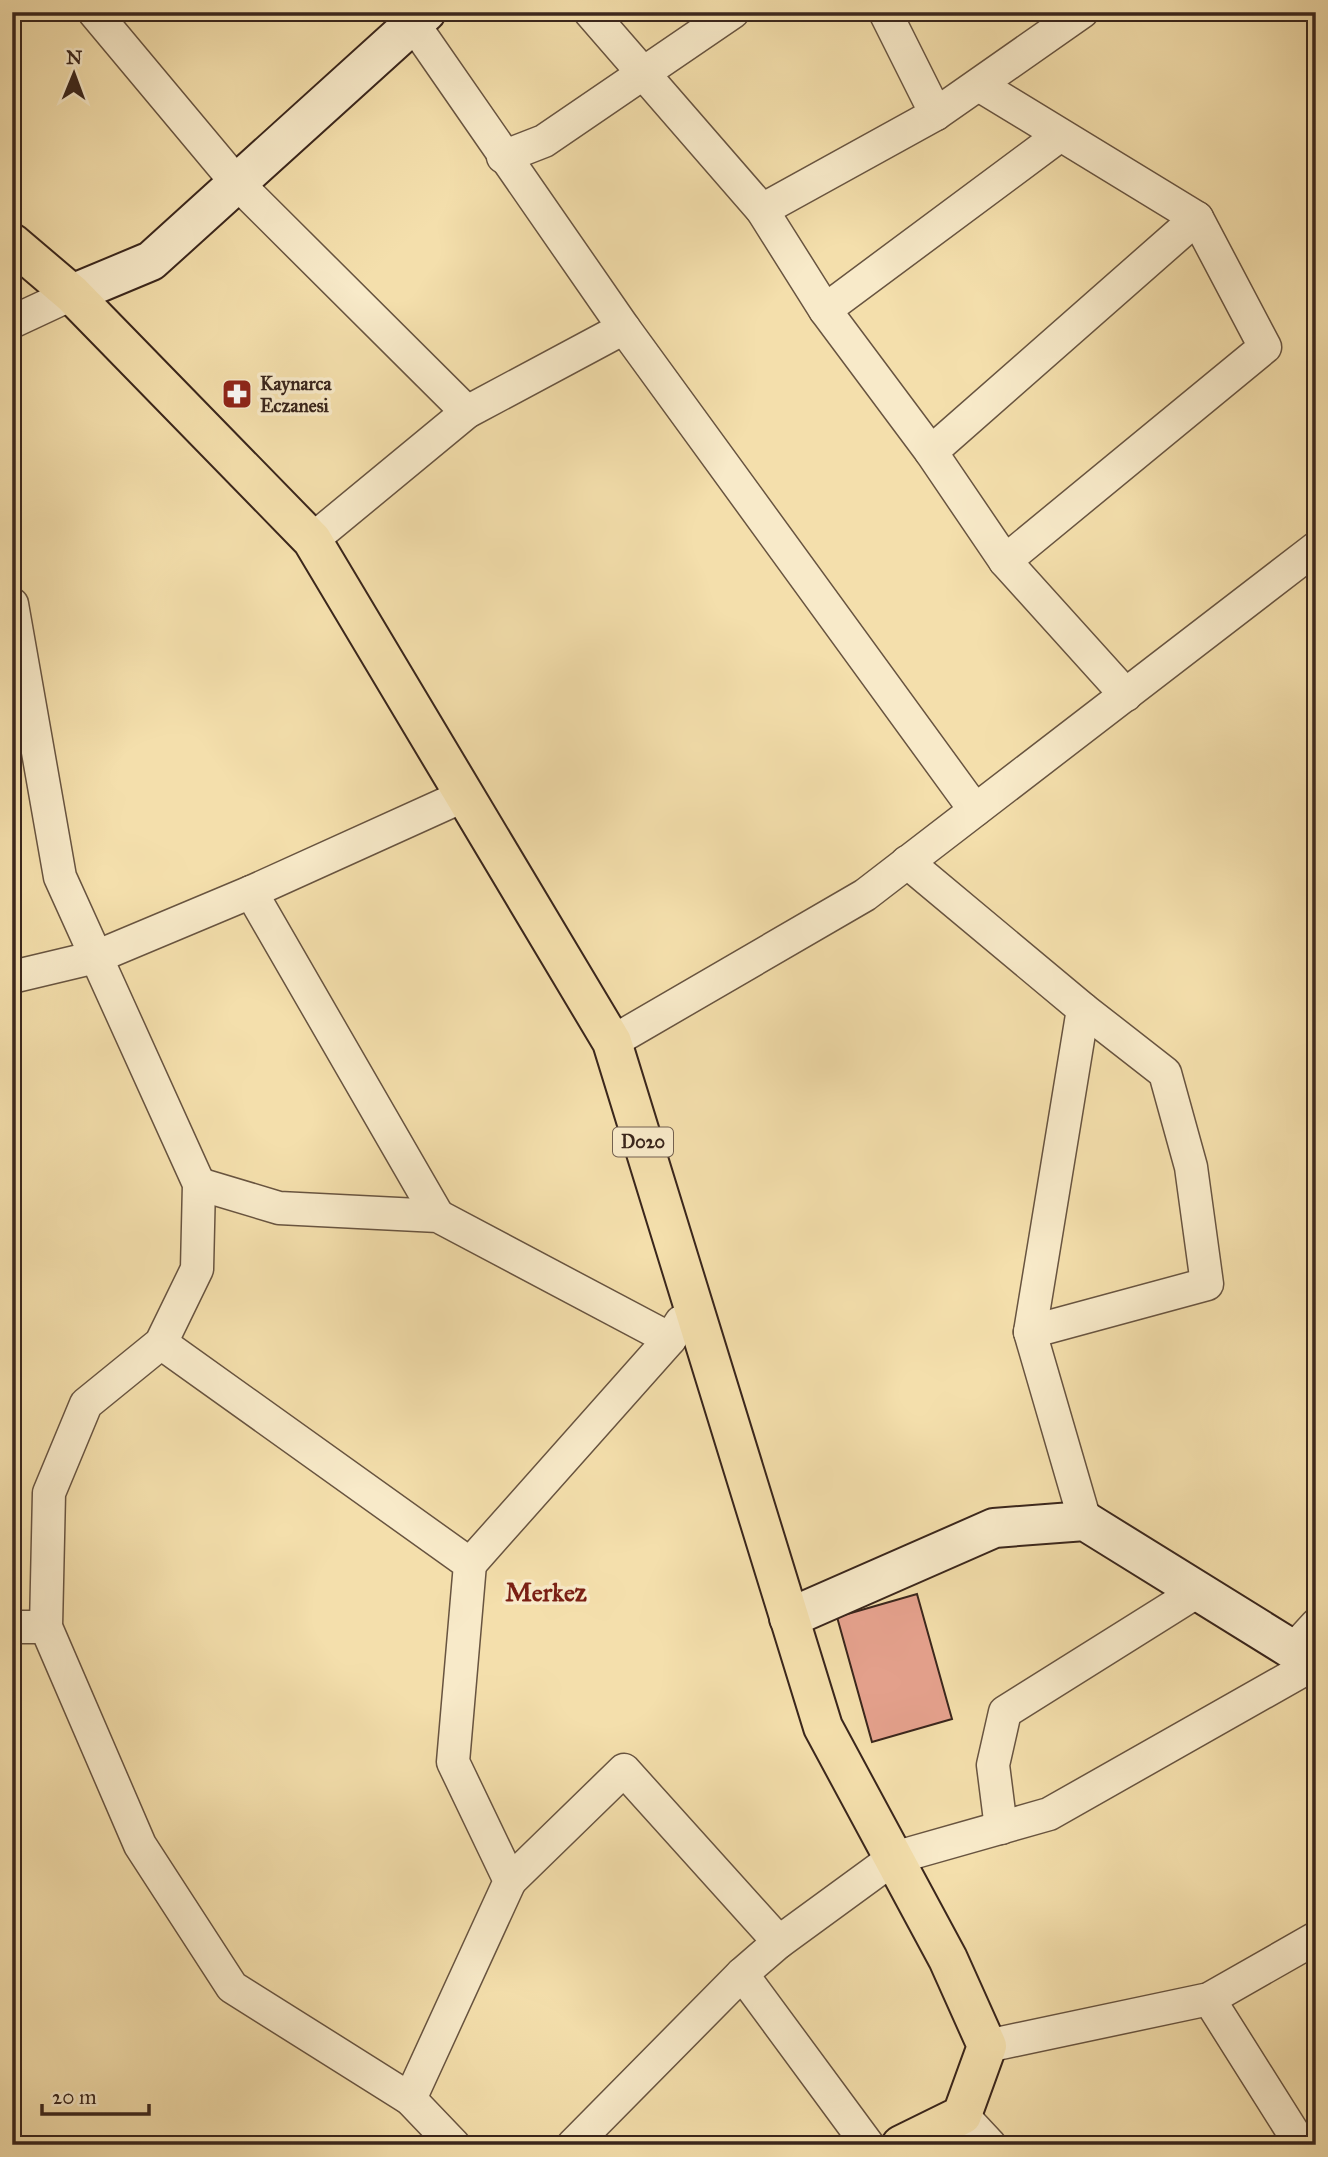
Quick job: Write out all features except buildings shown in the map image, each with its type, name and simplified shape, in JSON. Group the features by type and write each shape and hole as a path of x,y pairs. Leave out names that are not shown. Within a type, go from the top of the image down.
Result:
{"main road":[{"name":"D020","path":"12,243 72,294 313,540 463,796 612,1042 823,1727 948,1959 987,2046"},
{"path":"901,2145 962,2115 987,2046"}],"street":[{"path":"94,12 237,183 467,412"},
{"path":"590,12 762,210 825,310 931,452 1005,561 1126,695"},
{"path":"503,157 544,141 733,12"},
{"path":"885,12 936,114"},
{"path":"762,210 936,114 1082,12"},
{"path":"12,322 151,261 419,17 503,157 624,328 975,810"},
{"path":"979,85 1197,218 1265,346 1005,561"},
{"path":"825,310 1059,136"},
{"path":"931,452 1197,218"},
{"path":"313,540 467,412 624,328"},
{"path":"612,1042 865,894 1316,548"},
{"path":"12,604 60,877 199,1184 197,1269 161,1343 86,1404 49,1493 46,1627 140,1845 232,1987 410,2099 454,2145"},
{"path":"12,977 96,957 251,892 463,796"},
{"path":"907,862 1083,1009 1165,1073 1191,1167 1207,1284 1030,1332"},
{"path":"251,892 438,1216"},
{"path":"1083,1009 1030,1332 1085,1521"},
{"path":"199,1184 279,1208 438,1216 670,1339"},
{"path":"510,1881 453,1762 470,1563 670,1339 683,1319 695,1311"},
{"path":"161,1343 470,1563"},
{"path":"573,2145 742,1974 779,1942 894,1858 1049,1814 1309,1652 1198,1591 1085,1521 994,1528 789,1618"},
{"path":"1001,1828 993,1765 1004,1712 1198,1591"},
{"path":"12,1627 46,1627"},
{"path":"410,2099 510,1881 624,1770 779,1942"},
{"path":"987,2046 1209,1998 1316,1938"},
{"path":"742,1974 868,2145"},
{"path":"1209,1998 1301,2145"},
{"path":"962,2115 990,2145"}],"place":[{"name":"Kaynarca Eczanesi","path":"237,394"}],"district":[{"name":"Merkez","path":"546,1592"}]}
